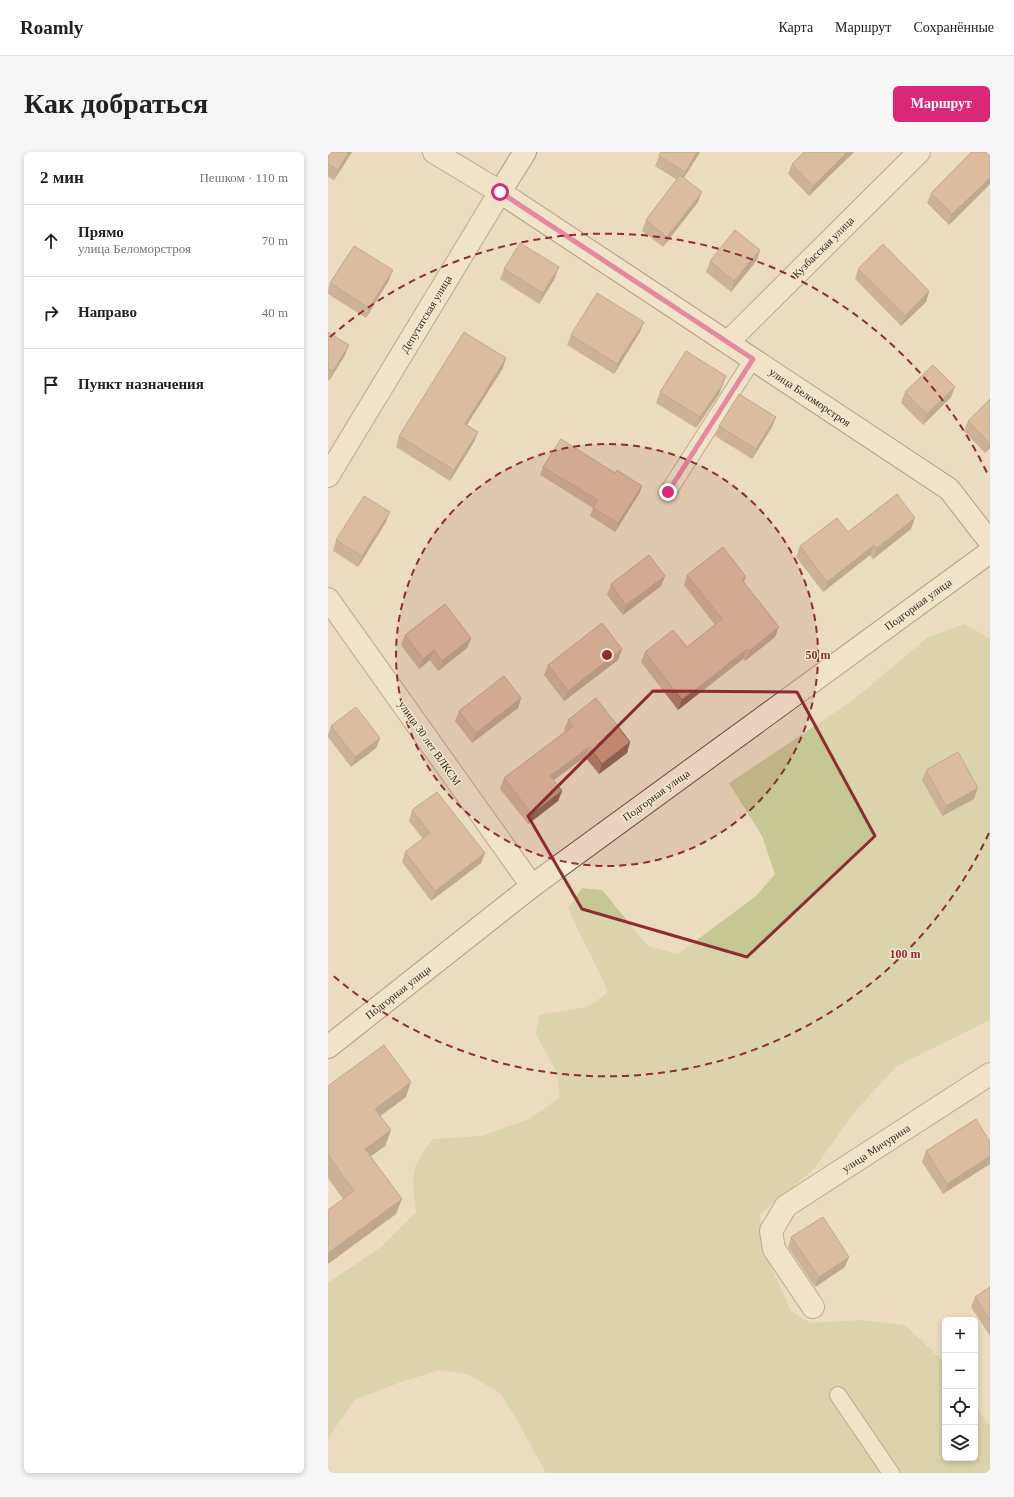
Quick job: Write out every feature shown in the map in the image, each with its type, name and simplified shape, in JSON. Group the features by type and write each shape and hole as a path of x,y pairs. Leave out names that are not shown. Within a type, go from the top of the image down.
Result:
{"street":[{"name":"улица Беломорстроя","path":"434,152 500,192 949,489 990,542"},
{"name":"Депутатская улица","path":"328,476 525,152"},
{"name":"Кузбасская улица","path":"728,342 919,152"},
{"name":"Подгорная улица","path":"328,1047 532,886 990,552"},
{"name":"улица 30 лет ВЛКСМ","path":"328,600 532,886"},
{"name":"улица Мичурина","path":"812,1307 774,1249 771,1231 786,1206 990,1074"}],"lane":[{"path":"668,492 753,359"},
{"path":"838,1395 891,1473"}],"highlighted area":[{"path":"653,691 797,692 875,836 747,957 582,909 528,816"}],"green space":[{"path":"965,624 990,639 990,1020 897,1066 856,1110 813,1170 760,1214 763,1249 791,1311 810,1323 860,1320 905,1325 942,1360 942,1461 978,1461 978,1409 990,1427 990,1470 985,1473 546,1473 517,1420 500,1393 467,1374 440,1370 401,1382 355,1400 328,1438 328,1283 381,1247 416,1212 413,1181 414,1173 425,1149 433,1139 482,1136 529,1119 560,1097 557,1073 536,1034 539,1015 588,1007 608,992 568,908 582,888 602,890 648,946 678,954 756,896 775,874 762,836 729,783 852,701 928,637"}],"building":[{"path":"328,152 349,152 338,170 328,164"},
{"path":"661,152 697,152 685,172 659,156"},
{"path":"804,152 847,152 813,186 792,164"},
{"path":"972,152 990,152 990,178 952,214 931,193"},
{"path":"680,175 702,192 667,237 646,220"},
{"path":"735,230 760,250 734,281 710,261"},
{"path":"520,243 559,267 543,293 504,269"},
{"path":"883,244 929,291 905,316 858,269"},
{"path":"354,246 393,270 369,308 330,283"},
{"path":"597,293 644,322 617,364 571,335"},
{"path":"328,332 349,345 333,371 328,368"},
{"path":"464,332 506,358 465,424 478,432 454,470 399,436"},
{"path":"686,351 726,376 722,383 723,384 700,417 660,392"},
{"path":"933,365 955,387 927,414 905,392"},
{"path":"739,394 776,417 756,449 719,426"},
{"path":"990,399 990,442 989,443 968,421"},
{"path":"561,439 615,473 617,470 642,486 618,523 593,508 598,500 543,467"},
{"path":"897,494 915,518 877,548 874,545 827,582 800,546 837,518 848,532"},
{"path":"364,496 390,512 362,556 336,540"},
{"path":"723,547 746,577 742,580 779,627 749,651 747,649 682,700 645,652 673,630 687,647 722,619 687,575"},
{"path":"649,555 665,576 626,605 611,584"},
{"path":"445,604 471,638 442,661 434,650 423,659 405,635"},
{"path":"602,623 622,649 568,691 548,665"},
{"path":"504,676 521,698 476,733 459,711"},
{"path":"596,698 630,742 602,764 589,747 550,776 562,791 532,814 504,778 573,726 568,720"},
{"path":"356,707 380,738 355,757 331,726"},
{"path":"958,752 978,788 946,806 926,770"},
{"path":"437,792 485,853 435,891 405,852 430,833 412,810"},
{"path":"384,1045 411,1082 375,1109 391,1130 365,1149 402,1199 328,1253 328,1210 354,1191 328,1155 328,1086"},
{"path":"976,1119 990,1142 990,1156 947,1184 926,1151"},
{"path":"823,1217 849,1257 819,1277 791,1237"},
{"path":"990,1287 990,1320 975,1297"}],"route":[{"path":"500,192 753,359 668,492"}]}
